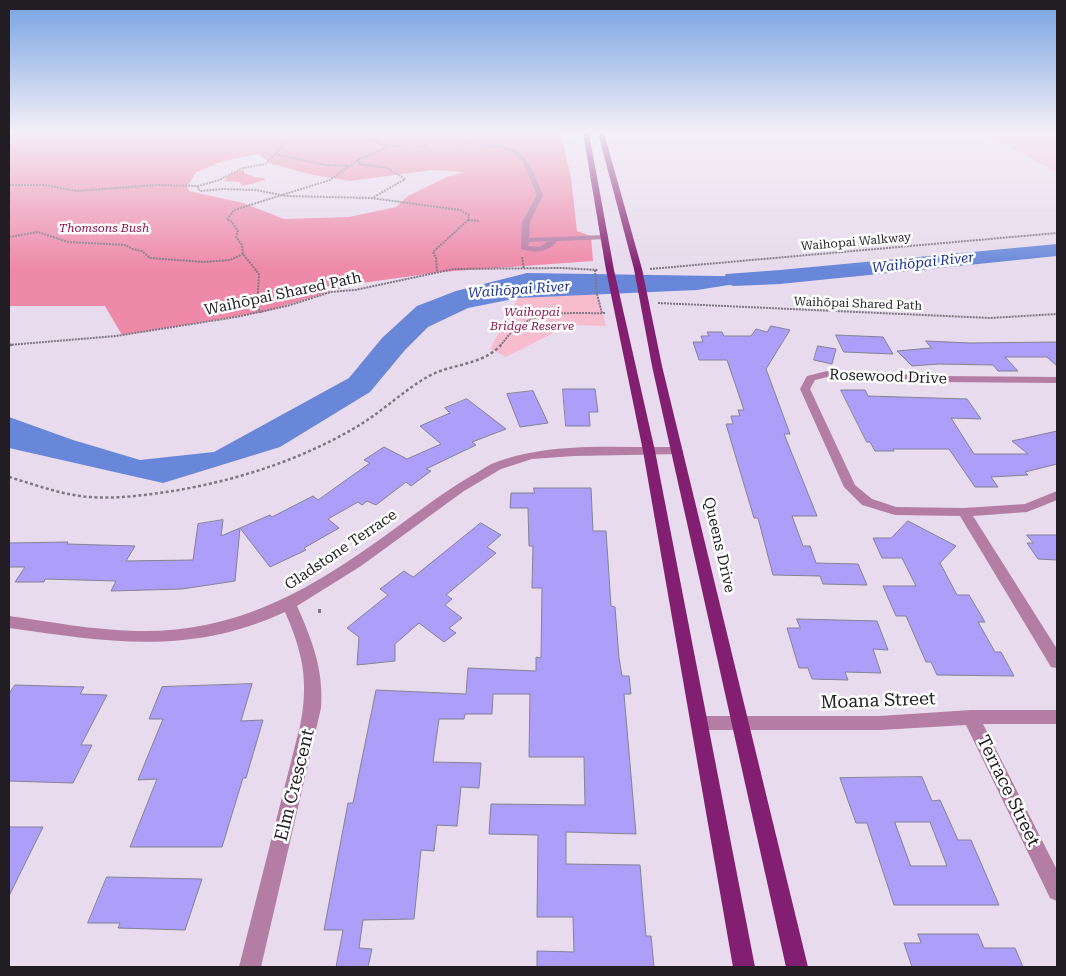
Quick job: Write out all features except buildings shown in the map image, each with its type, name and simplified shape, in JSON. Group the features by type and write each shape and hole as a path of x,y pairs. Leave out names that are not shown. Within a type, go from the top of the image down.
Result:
{"main road":[{"path":"594,179 610,270 649,451 744,967"},
{"name":"Queens Drive","path":"613,179 638,269 677,451 797,967"}],"street":[{"path":"532,179 540,195 526,222 524,247 538,251 549,246 554,240 605,237"},
{"name":"Rosewood Drive","path":"1057,380 939,379 827,374 811,378 805,389 850,486 867,502 895,511 964,512 1027,508 1057,495"},
{"name":"Gladstone Terrace","path":"10,623 94,634 157,637 219,627 249,619 289,604 350,567 460,488 505,463 531,455 548,453 677,451"},
{"path":"964,512 1057,662"},
{"name":"Elm Crescent","path":"250,967 313,712 315,677 312,662 289,604"},
{"name":"Moana Street","path":"699,723 880,723 972,717 1057,717"},
{"name":"Terrace Street","path":"972,717 1057,892"}],"path":[{"path":"9,185 44,186 77,191 156,185 198,186 222,179"},
{"path":"261,313 256,307 259,274 243,254 244,251 236,238 238,231 231,221 227,220 234,210 332,179"},
{"path":"371,198 404,179"},
{"path":"198,186 198,189 201,191 237,189 272,192 282,195 371,198 460,210 469,215 468,220 433,252 436,258 437,271"},
{"path":"468,220 480,221"},
{"path":"9,237 38,232 68,242 126,245 132,249 142,251 150,258 204,262 230,260 243,254"},
{"name":"Waihopai Walkway","path":"657,269 1057,233"},
{"name":"Waihōpai Shared Path","path":"9,345 116,336 261,313 323,294 355,290 437,271 463,269 562,268 595,270 597,294 602,313 555,315 529,320 519,326 502,345 488,356 441,370 429,376 358,426 306,454 240,477 196,488 136,496 89,497 65,493 9,477"},
{"name":"Waihōpai Shared Path","path":"657,303 990,318 1057,314"}],"green space":[{"name":"Thomsons Bush","path":"9,179 192,179 187,187 189,191 243,203 284,219 349,217 396,207 408,196 444,179 571,179 577,231 591,236 593,261 441,272 355,284 264,312 122,335 105,306 9,306"},
{"path":"226,179 265,180 243,186 239,182 224,181"},
{"name":"Thomsons Bush","path":"335,179 368,179 350,181"},
{"name":"Waihopai Bridge Reserve","path":"597,294 606,326 569,325 506,357 490,349 518,298"}],"water":[{"path":"527,273 780,277 697,290 518,298 468,308 428,327 405,350 370,392 280,447 163,483 9,448 9,417 73,440 140,460 214,452 349,378 382,338 417,306 456,291"}],"waterway":[{"name":"Waihōpai River","path":"734,279 780,277 1057,250"}]}
